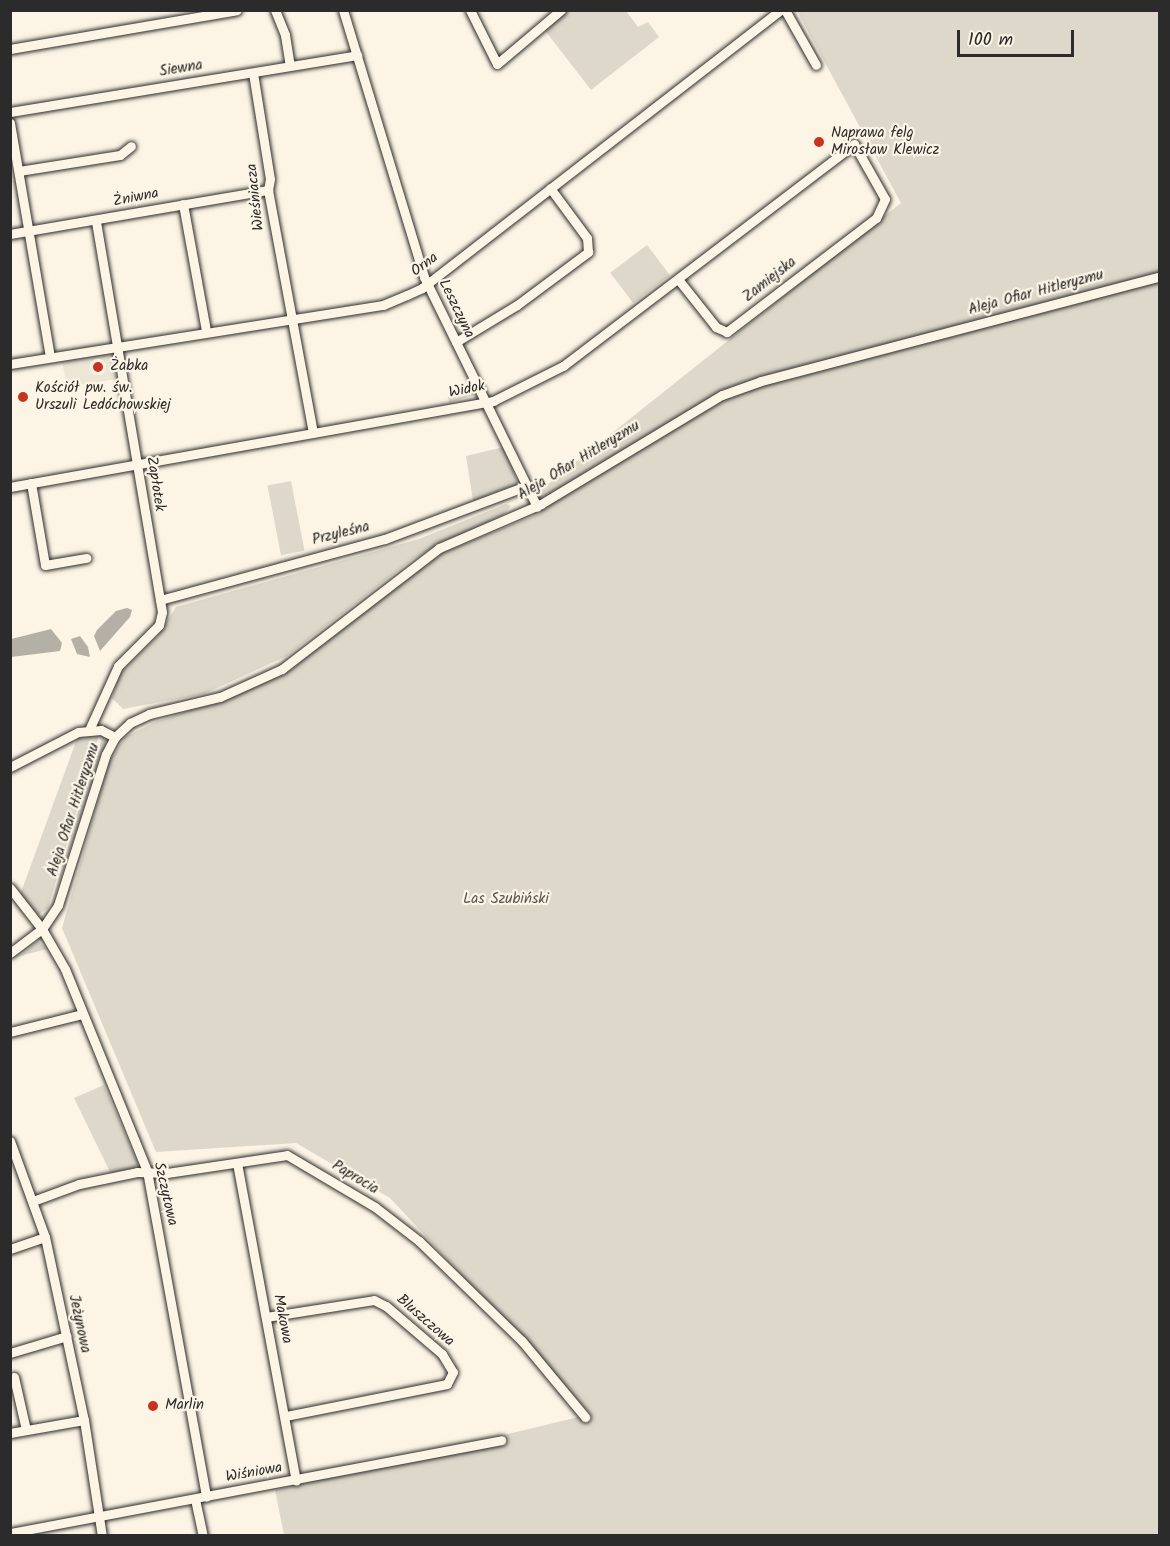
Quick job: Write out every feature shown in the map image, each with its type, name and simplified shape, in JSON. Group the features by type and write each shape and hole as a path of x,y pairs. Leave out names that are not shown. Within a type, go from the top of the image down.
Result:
{"street":[{"path":"10,48 237,10"},
{"path":"275,10 285,35 290,66"},
{"name":"Leszczyna","path":"344,10 426,283 537,507"},
{"path":"470,10 497,63 561,10"},
{"name":"Orna","path":"10,364 386,304 426,283 780,10"},
{"path":"785,10 816,65"},
{"name":"Siewna","path":"10,112 357,55"},
{"name":"Wieśniacza","path":"253,73 270,179 268,190 313,433"},
{"path":"10,123 50,357"},
{"name":"Widok","path":"10,487 486,402 561,368 854,144 885,202"},
{"path":"19,171 120,155 131,146"},
{"path":"456,342 517,305 588,252 587,238 550,188"},
{"name":"Żniwna","path":"10,234 268,190"},
{"name":"Zamiejska","path":"678,279 716,327 727,332 876,218 885,202"},
{"path":"183,204 206,332"},
{"name":"Zapłotek","path":"89,730 118,666 161,621 160,600 96,221"},
{"name":"Aleja Ofiar Hitleryzmu","path":"42,929 60,900 93,791 115,737 144,716 220,697 282,669 439,548 537,507 722,395 761,381 1160,276"},
{"path":"31,483 45,565 86,558"},
{"name":"Przyleśna","path":"160,600 385,539 526,486"},
{"path":"10,767 89,730 101,730 115,737"},
{"name":"Szczytowa","path":"10,888 15,904 42,929 65,969 147,1171 206,1497"},
{"path":"10,953 42,929"},
{"path":"10,1032 82,1014"},
{"name":"Jeżynowa","path":"10,1142 14,1162 33,1201 45,1237 84,1420 102,1536"},
{"name":"Paprocia","path":"33,1201 79,1184 147,1171 167,1173 287,1155 375,1207 419,1241 522,1341 585,1417"},
{"name":"Makowa","path":"237,1163 296,1481"},
{"path":"10,1249 45,1237"},
{"name":"Bluszczowa","path":"266,1317 374,1300 386,1305 442,1354 453,1372 447,1384 285,1416"},
{"path":"10,1353 67,1336"},
{"path":"14,1377 26,1430"},
{"path":"10,1433 84,1420"},
{"name":"Wiśniowa","path":"10,1533 296,1481 501,1440"},
{"path":"195,1499 203,1536"}],"shaded area":[{"path":"109,353 113,356 117,379 67,387 62,361"},
{"path":"127,608 132,610 130,617 100,651 94,636 97,630 116,611"},
{"path":"51,629 62,643 60,651 11,657 11,639"},
{"path":"80,636 88,647 90,657 77,654 71,639"}],"green space":[{"path":"568,11 626,11 638,27 648,22 659,37 591,90 544,29"},
{"name":"Las Szubiński","path":"797,11 1159,11 1159,1535 284,1535 275,1490 591,1414 390,1198 296,1143 156,1152 62,928 109,762 125,737 155,722 232,696 286,671 442,552 436,546 413,559 287,656 204,694 123,709 112,698 120,674 158,636 176,607 419,539 506,504 511,506 503,515 437,546 444,552 541,513 538,492 901,203"},
{"path":"647,245 670,275 633,303 610,273"},
{"path":"464,372 474,395 449,403 448,397 468,394 471,390"},
{"path":"504,447 518,484 473,501 466,456"},
{"path":"291,481 305,551 281,555 267,486"},
{"path":"99,735 48,908 38,915 20,895 78,736"},
{"path":"103,735 106,743 50,910 77,814"},
{"path":"38,941 47,949 16,957 22,954"},
{"path":"104,1085 138,1164 135,1168 111,1174 74,1098"}],"place":[{"name":"Naprawa felg Mirosław Klewicz","path":"819,142"},
{"name":"Żabka","path":"98,367"},
{"name":"Kościół pw. św. Urszuli Ledóchowskiej","path":"23,397"},
{"name":"Marlin","path":"153,1406"}]}
